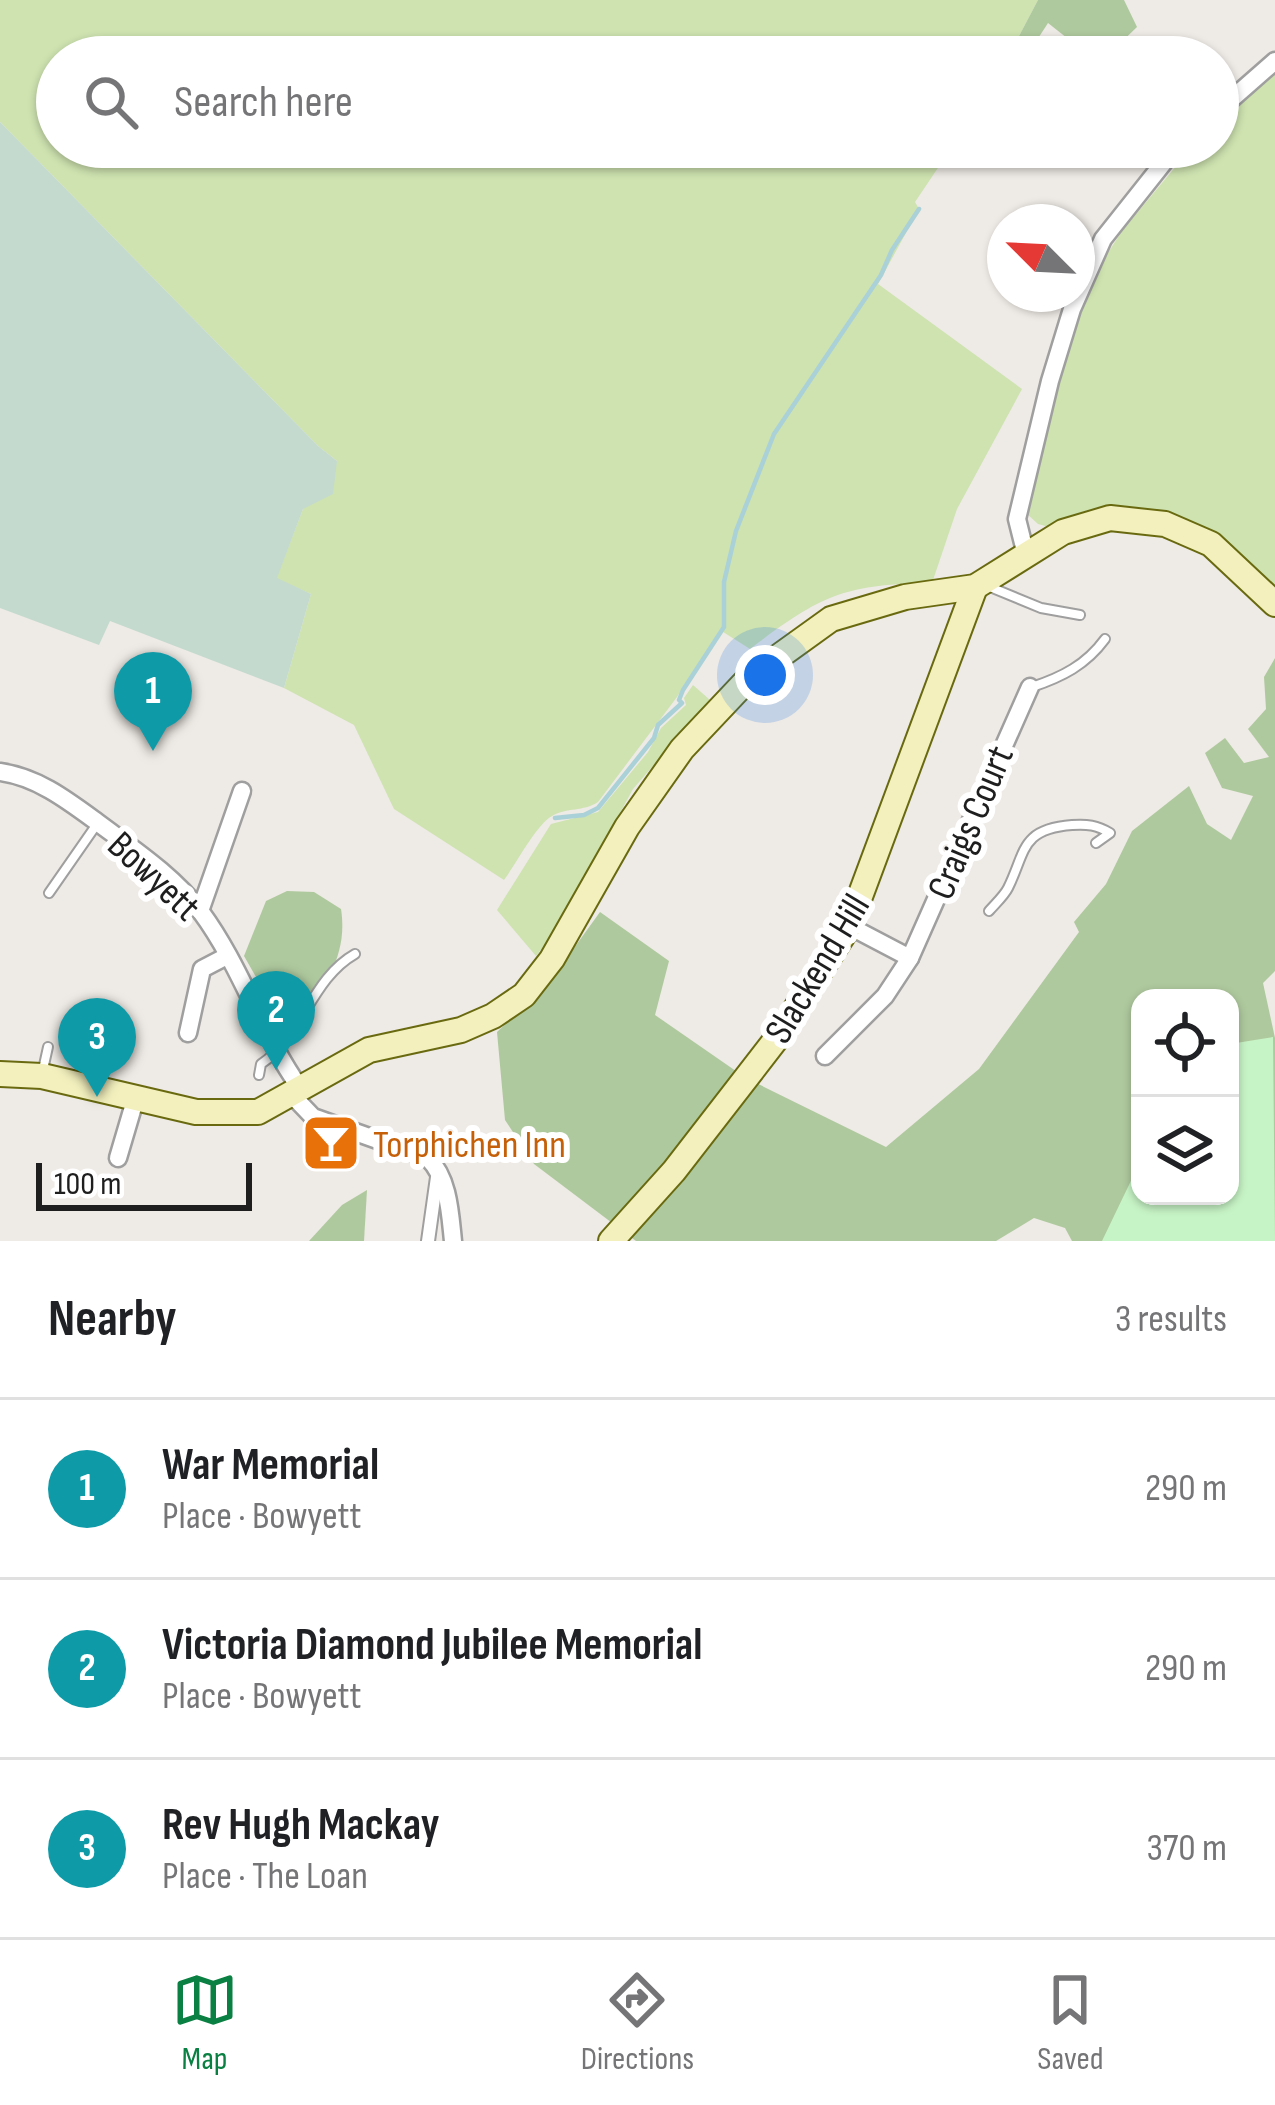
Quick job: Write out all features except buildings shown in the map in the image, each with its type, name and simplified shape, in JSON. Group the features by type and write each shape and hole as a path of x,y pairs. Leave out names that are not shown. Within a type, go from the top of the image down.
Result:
{"main road":[{"path":"0,1074 42,1076 226,1115 270,1108 369,1050 461,1030 493,1016 524,995 552,958 627,827 682,749 748,677 831,620 905,597 978,585 1064,532 1110,518 1165,524 1211,544 1275,604"},
{"name":"Slackend Hill","path":"611,1241 674,1171 777,1038 849,926 978,585"}],"street":[{"path":"1239,93 1275,61"},
{"path":"1026,555 1017,519 1072,309 1103,239 1160,168"},
{"name":"Craigs Court","path":"825,1056 885,996 910,958 1030,687"},
{"name":"Bowyett","path":"0,772 18,774 58,794 157,866 200,910 265,1023 296,1091"},
{"path":"200,910 242,790"},
{"path":"849,926 910,958"},
{"path":"188,1033 202,969 227,956"},
{"path":"296,1091 314,1118 428,1158 439,1168 454,1241"},
{"path":"118,1158 136,1097"},
{"path":"428,1241 439,1168"}],"lane":[{"path":"978,585 1041,608 1080,615"},
{"path":"1030,687 1062,677 1094,655 1106,639"},
{"path":"50,893 98,823"},
{"path":"989,911 1007,889 1016,861 1036,836 1065,825 1096,825 1110,832 1096,842"},
{"path":"259,1075 261,1064 276,1054 332,969 355,954"},
{"path":"42,1076 48,1047"}],"green space":[{"path":"0,0 1038,0 1019,36 36,36 36,159 0,122"},
{"path":"1038,0 1124,0 1137,27 1128,36 1064,36 1048,23 1040,36 1019,36"},
{"path":"1275,73 1275,590 1220,539 1174,516 1122,515 1049,527 1026,513 1049,407 1078,312 1095,312 1095,273 1122,231 1174,168 1239,168 1239,105"},
{"path":"0,122 36,159 36,168 45,168 337,461 333,494 303,509 277,578 311,594 284,688 110,621 99,645 0,608"},
{"path":"45,168 938,168 915,202 919,209 878,284 1022,389 957,509 932,583 876,586 834,596 795,616 750,649 720,630 677,697 598,802 546,821 504,880 394,809 354,725 284,688 311,594 276,579 303,509 337,461"},
{"path":"1275,658 1275,971 1263,983 1275,1038 1275,1241 1072,1241 1065,1228 1034,1218 996,1241 636,1241 534,1164 505,1120 497,1032 548,984 600,912 669,961 655,1015 746,1078 886,1147 979,1069 1079,932 1074,922 1106,884 1132,831 1189,786 1207,824 1231,840 1253,796 1222,788 1205,753 1225,738 1244,763 1269,757 1248,729 1266,709 1264,677"},
{"path":"693,685 710,700 633,789 555,932 536,956 497,910 551,824 598,812 648,752 661,728 686,705 684,698"},
{"path":"287,891 314,892 341,909 338,954 303,1019 271,1003 244,956 266,901"},
{"path":"1273,1037 1275,1241 1102,1241 1131,1181 1131,1205 1239,1205 1239,1043"},
{"path":"367,1190 364,1241 309,1241 342,1205"}],"waterway":[{"path":"555,818 584,815 598,808 654,738 658,725 682,703 683,690 724,627 724,582 736,531 774,434 881,275 919,209"}],"place":[{"name":"War Memorial","path":"153,751"},
{"name":"Victoria Diamond Jubilee Memorial","path":"276,1070"},
{"name":"Rev Hugh Mackay","path":"97,1097"},
{"name":"Torphichen Inn","path":"331,1143"}]}
